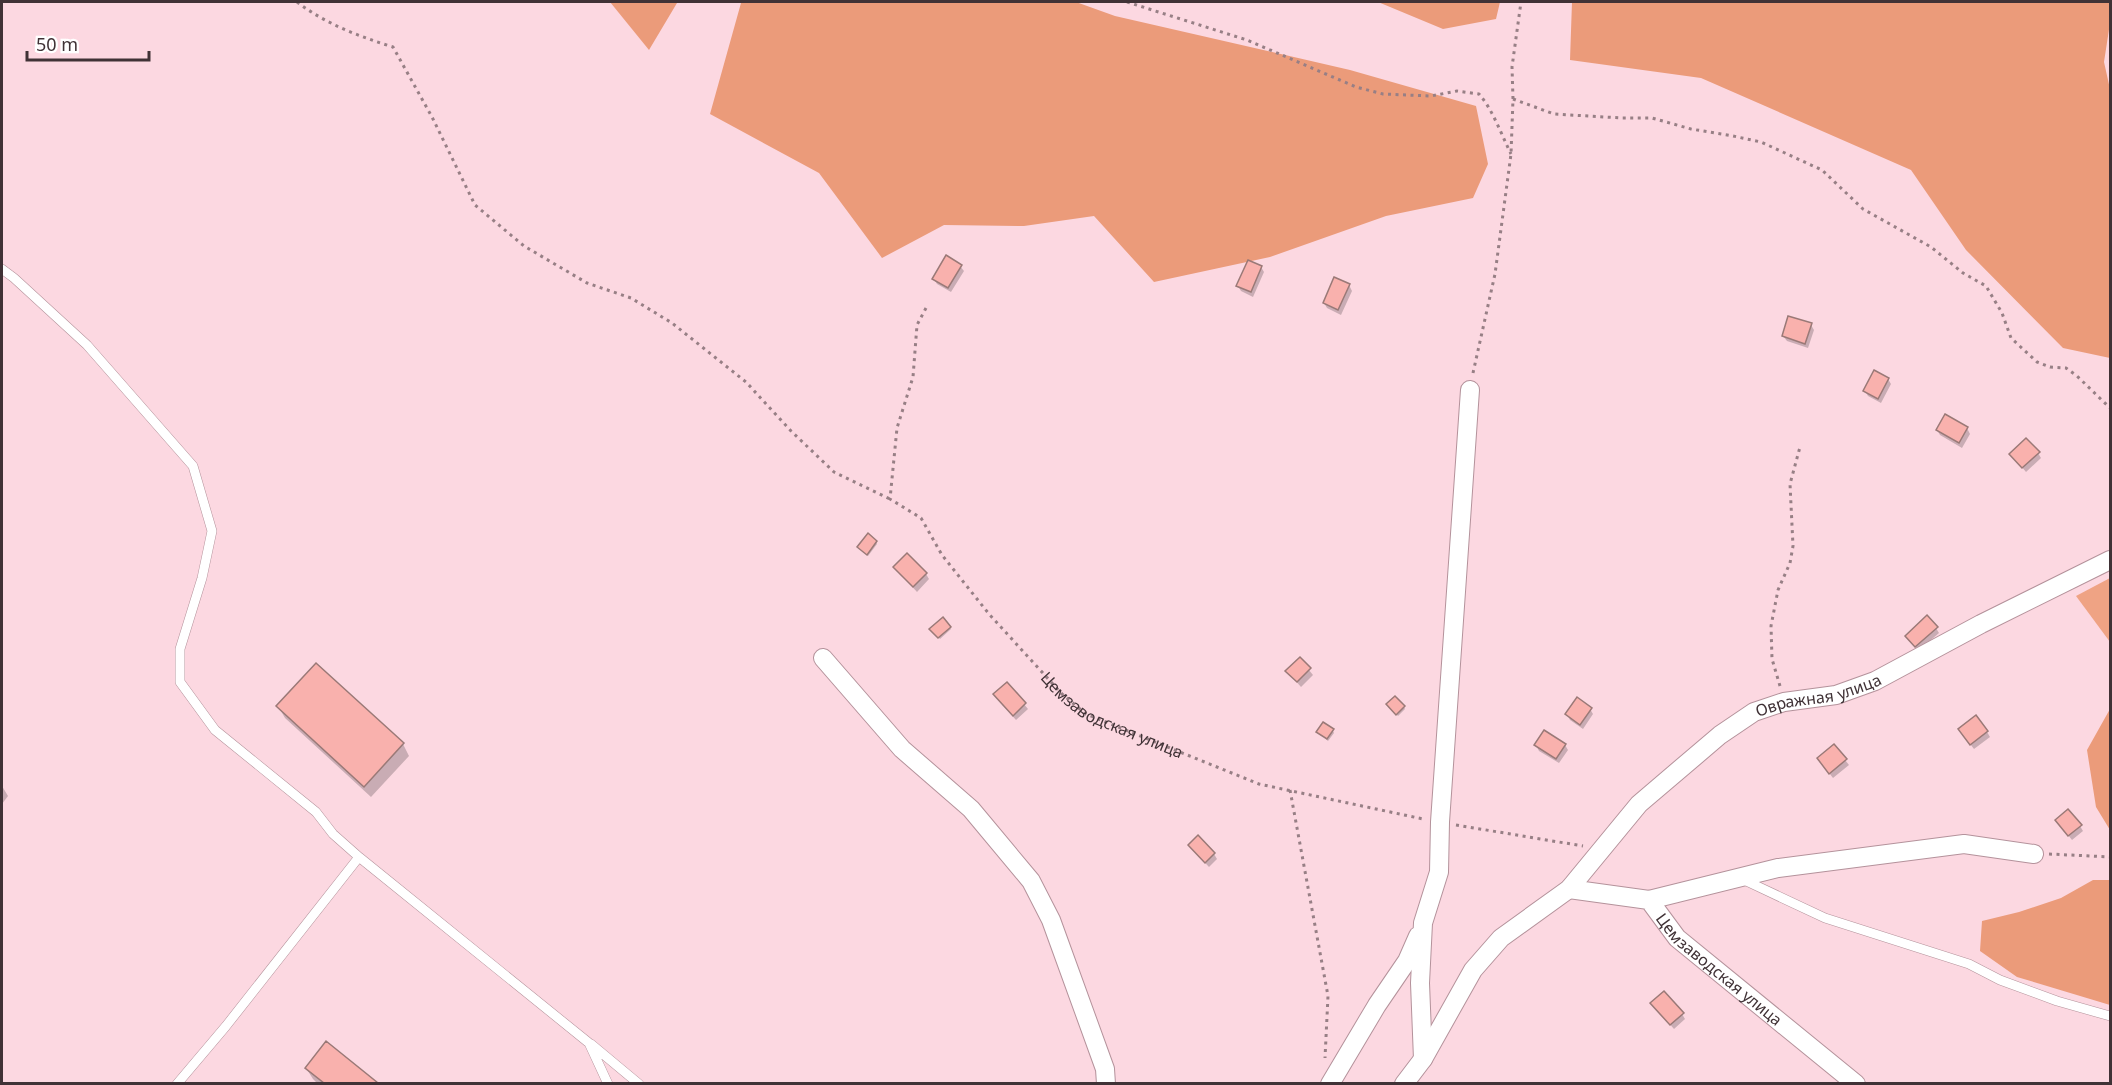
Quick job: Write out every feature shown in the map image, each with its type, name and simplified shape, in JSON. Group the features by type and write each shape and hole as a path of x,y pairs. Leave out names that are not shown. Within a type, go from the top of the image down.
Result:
{"street":[{"path":"1330,1083 1377,1005 1407,961 1423,923 1439,872 1440,822 1470,390"},
{"name":"Овражная улица","path":"1404,1083 1423,1059 1473,970 1502,938 1569,889 1639,804 1720,735 1754,712 1784,702 1836,695 1875,681 1981,624 2110,560"},
{"path":"823,658 902,750 971,809 1031,881 1051,920 1105,1069 1107,1083"},
{"path":"1649,900 1778,868 1964,844 2034,854"},
{"name":"Цемзаводская улица","path":"1569,889 1649,900 1677,938 1856,1083"},
{"path":"1423,923 1420,983 1423,1059"}],"lane":[{"path":"2,269 87,345 193,466 212,531 202,578 180,649 180,682 214,730 316,812 333,834 359,857 639,1083"},
{"path":"177,1083 226,1026 359,857"},
{"path":"1738,877 1825,918 1958,960 2000,980 2057,1001 2110,1016"},
{"path":"589,1043 608,1083"}],"path":[{"name":"Цемзаводская улица","path":"297,2 315,15 346,30 393,47 428,110 475,205 524,246 587,283 631,298 672,322 746,382 791,431 834,472 890,499 921,518 942,555 989,614 1062,694 1086,714 1259,784 1440,822 1601,849"},
{"path":"1127,2 1247,40 1356,87 1393,94 1431,96 1456,92 1479,94 1489,105 1511,154"},
{"path":"1470,390 1495,274 1511,154 1512,67 1521,2"},
{"path":"1513,99 1554,114 1622,118 1652,117 1691,129 1761,142 1822,170 1863,209 1931,247 1963,273 1986,286 2002,314 2011,338 2037,362 2050,368 2066,368 2110,408"},
{"path":"890,499 897,428 913,377 917,325 926,308"},
{"path":"1784,702 1772,659 1771,626 1778,590 1790,562 1793,546 1790,484 1800,447"},
{"path":"1290,790 1328,996 1325,1062"},
{"path":"2034,854 2110,857"}],"shaded area":[{"path":"610,2 1076,2 1115,16 1350,70 1476,106 1488,164 1473,198 1386,216 1270,257 1154,282 1094,216 1024,226 944,225 882,258 819,173 710,114 741,3 677,3 649,50"},
{"path":"1378,2 1500,2 1496,19 1443,29"},
{"path":"1572,2 2110,2 2110,23 2104,62 2110,89 2110,358 2063,348 1966,250 1911,170 1701,78 1570,60"},
{"path":"2110,578 2110,642 2076,596"},
{"path":"2110,709 2110,830 2096,807 2087,750"},
{"path":"2093,880 2110,880 2110,1005 2017,977 1980,951 1982,921 2061,898"}],"building":[{"path":"946,255 962,265 948,288 932,279"},
{"path":"1248,260 1262,266 1251,292 1236,286"},
{"path":"1334,277 1350,284 1338,310 1323,303"},
{"path":"1788,316 1812,323 1805,344 1782,336"},
{"path":"1874,370 1889,378 1878,399 1863,391"},
{"path":"1945,414 1968,427 1959,443 1936,430"},
{"path":"2026,438 2040,452 2022,468 2009,454"},
{"path":"868,533 877,541 867,555 857,547"},
{"path":"907,553 927,573 913,587 893,567"},
{"path":"1927,615 1938,627 1915,647 1905,636"},
{"path":"943,617 951,627 938,638 929,629"},
{"path":"1300,657 1311,668 1297,682 1285,671"},
{"path":"316,663 404,743 364,787 276,706"},
{"path":"1007,682 1026,703 1013,716 993,694"},
{"path":"1395,696 1405,706 1396,715 1386,704"},
{"path":"1577,697 1592,708 1580,725 1565,714"},
{"path":"1976,715 1988,731 1970,745 1958,729"},
{"path":"1323,722 1334,729 1327,739 1316,732"},
{"path":"1544,730 1566,744 1556,759 1534,745"},
{"path":"1834,744 1847,759 1829,774 1817,758"},
{"path":"2068,809 2082,825 2068,836 2055,820"},
{"path":"1198,835 1215,853 1205,863 1188,845"},
{"path":"1664,991 1684,1013 1670,1025 1650,1003"},
{"path":"326,1041 378,1083 324,1083 305,1068"}]}
